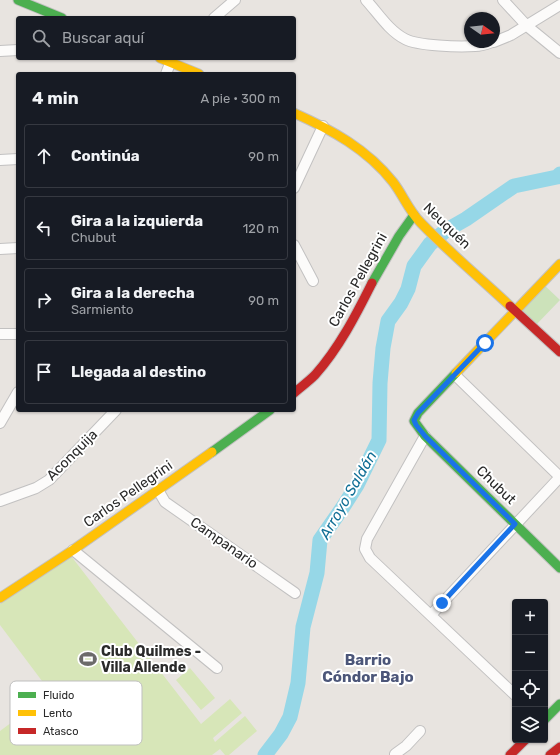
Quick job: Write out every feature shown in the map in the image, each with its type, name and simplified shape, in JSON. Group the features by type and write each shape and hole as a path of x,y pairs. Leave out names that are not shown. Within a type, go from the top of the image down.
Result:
{"main road":[{"path":"18,0 57,16"},
{"path":"171,60 195,72"},
{"name":"Neuquén","path":"296,114 323,126 358,148 382,169 403,195 414,215 560,352"},
{"name":"Carlos Pellegrini","path":"296,391 320,370 333,352 397,238 414,215"},
{"path":"455,375 560,264"},
{"name":"Chubut","path":"455,375 418,413 414,420 416,425 425,436 560,568"},
{"name":"Carlos Pellegrini","path":"0,598 73,550 267,412"},
{"path":"548,717 558,710"},
{"path":"510,755 522,743"},
{"path":"550,755 560,747"}],"street":[{"path":"215,16 222,5 235,0"},
{"path":"366,0 392,30 405,39 413,42 435,45 464,46"},
{"path":"503,0 527,26 560,53"},
{"path":"500,40 527,26 560,5"},
{"path":"0,51 16,50"},
{"path":"167,72 171,60"},
{"path":"296,184 323,126"},
{"path":"0,160 16,159"},
{"path":"0,249 16,248"},
{"path":"296,249 313,280"},
{"path":"0,334 16,334"},
{"path":"431,615 560,477 455,375"},
{"path":"0,423 16,395"},
{"name":"Aconquija","path":"0,501 36,488 49,480 114,412"},
{"path":"425,436 367,539 365,549 370,558 512,692"},
{"name":"Campanario","path":"158,490 165,502 295,593"},
{"path":"73,550 217,668"},
{"path":"395,754 406,746 420,731"}],"green space":[{"path":"542,283 560,300 534,327 516,311"},
{"name":"Club Quilmes - Villa Allende","path":"71,556 201,724 230,699 242,713 213,738 215,742 245,716 257,731 229,755 225,755 220,749 212,755 0,755 0,731 10,724 10,745 142,745 142,681 42,681 0,625 0,604"},
{"path":"190,668 215,698 201,710 176,680"}],"waterway":[{"name":"Arroyo Saldán","path":"265,755 281,734 290,717 298,683 303,627 317,573 320,540 357,485 379,440 380,383 383,348 388,321 401,303 408,289 414,266 430,244 445,231 466,219 514,186 557,177 560,174"}],"traffic: fast":[{"path":"18,0 57,16"},
{"path":"372,283 399,236 414,215"},
{"path":"456,373 418,413 414,421 425,436 560,568"},
{"path":"212,452 267,412"},
{"path":"548,716 560,704"}],"traffic: slow":[{"path":"165,60 194,72"},
{"path":"296,114 322,126 360,150 372,160 393,182 421,223 510,306"},
{"path":"456,373 560,264"},
{"path":"0,598 73,550 212,452"}],"traffic: jam":[{"path":"296,391 315,375 332,354 372,283"},
{"path":"510,306 560,352"},
{"path":"510,755 522,743"},
{"path":"550,755 560,747"}],"place":[{"name":"Club Quilmes - Villa Allende","path":"88,659"}],"district":[{"name":"Barrio Cóndor Bajo","path":"368,668"}],"route":[{"path":"442,603 515,524 425,436 414,420 418,413 485,343"}]}
